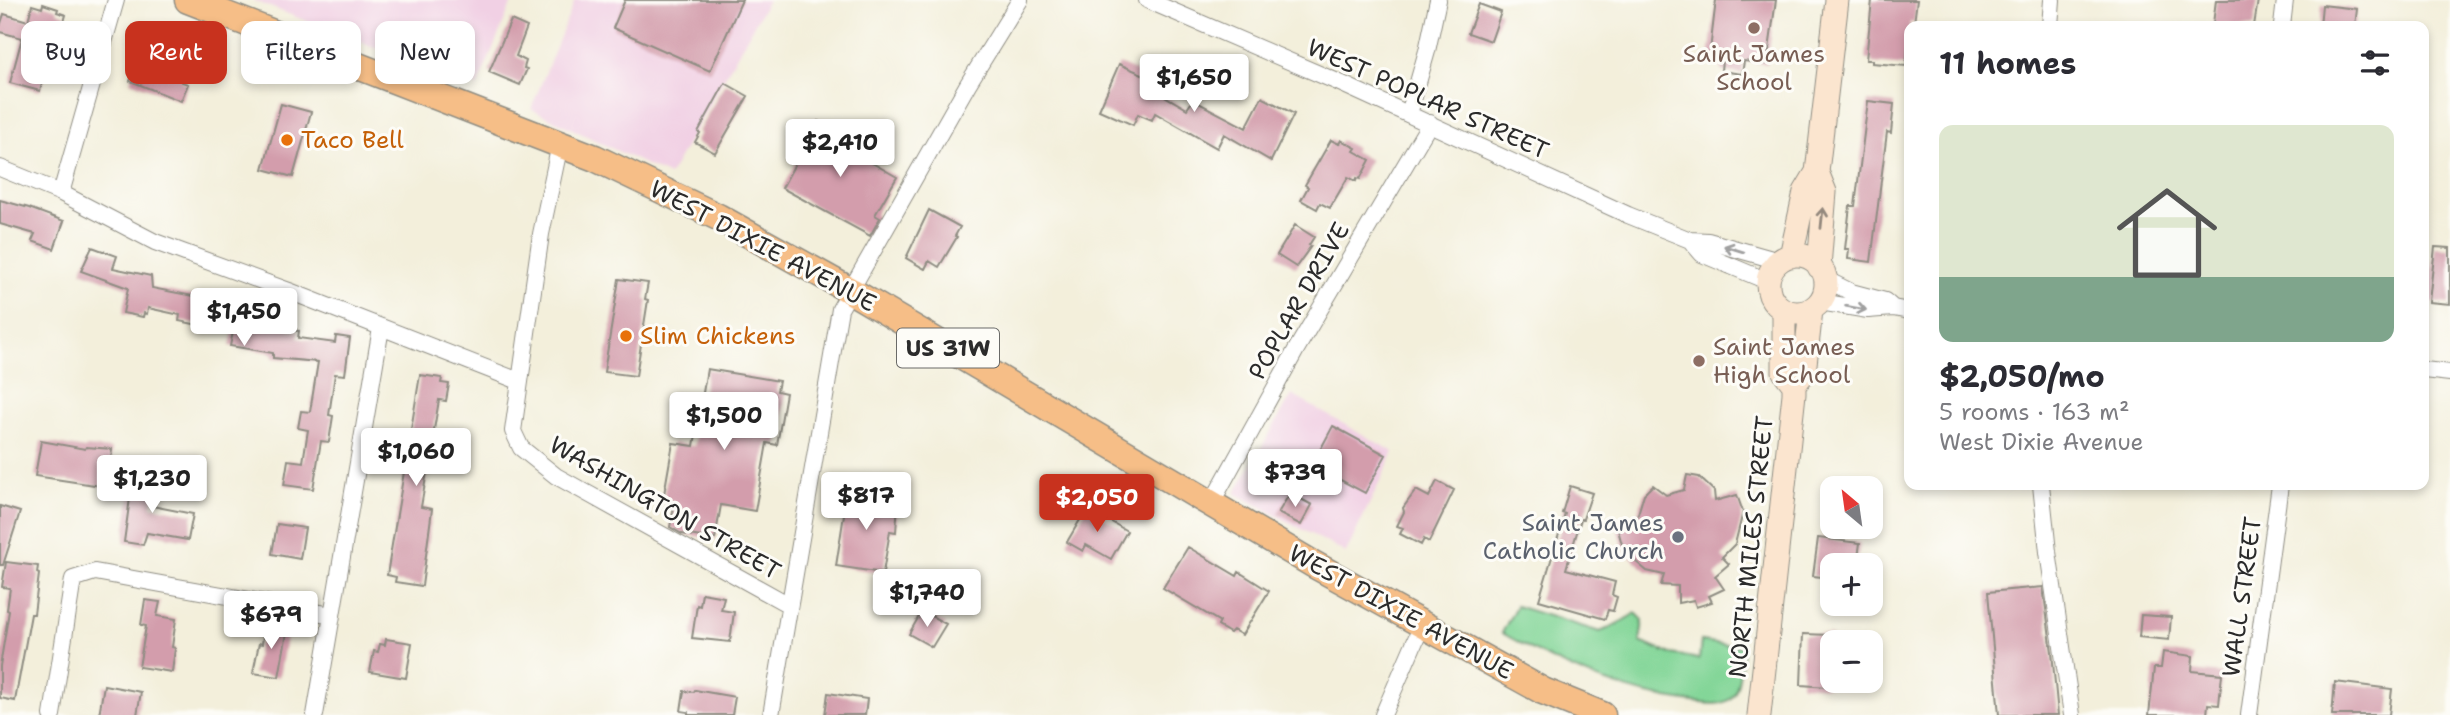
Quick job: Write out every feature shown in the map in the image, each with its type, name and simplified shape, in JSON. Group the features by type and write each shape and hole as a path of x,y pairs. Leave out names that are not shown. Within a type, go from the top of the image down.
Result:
{"main road":[{"name":"WEST DIXIE AVENUE","path":"188,0 605,162 718,217 851,291 1423,625 1543,691 1602,715"},
{"path":"1817,172 1825,192 1822,273 1826,288 1815,306 1802,313 1784,311 1771,299 1779,266 1805,192 1817,172 1837,0"},
{"path":"1779,266 1809,258 1822,273"},
{"name":"NORTH MILES STREET","path":"1759,715 1794,385 1804,373 1815,306"},
{"name":"NORTH MILES STREET","path":"1784,311 1784,372 1794,385"}],"street":[{"path":"61,193 116,0"},
{"path":"771,715 841,309 968,84 1020,0"},
{"name":"WEST POPLAR STREET","path":"1147,0 1430,123 1628,215 1690,240 1708,241 1779,266"},
{"path":"1409,114 1438,0"},
{"path":"2050,21 2052,0"},
{"path":"2283,21 2285,0"},
{"name":"POPLAR DRIVE","path":"1212,504 1297,348 1430,123"},
{"name":"WASHINGTON STREET","path":"560,144 541,234 519,381 513,431 516,440 528,455 555,476 789,605"},
{"path":"0,168 61,193 155,242 519,381"},
{"name":"WEST POPLAR STREET","path":"1690,240 1702,254 1779,266"},
{"path":"1822,273 1851,292 1885,301 1901,309"},
{"path":"1815,306 1868,310 1901,309"},
{"path":"315,715 381,328"},
{"path":"2429,371 2450,373"},
{"path":"2042,490 2072,715"},
{"name":"WALL STREET","path":"2249,715 2279,490"},
{"path":"52,715 73,579 95,572 332,615"},
{"path":"1383,715 1423,625"}],"shaded area":[{"path":"252,0 513,0 477,87 469,84 475,84 475,21 375,21 375,48 361,42 361,21 306,21"},
{"path":"575,0 768,0 669,176 531,109"},
{"path":"1292,395 1394,452 1346,553 1235,493"}],"green space":[{"path":"1516,606 1600,632 1636,613 1643,620 1640,642 1671,654 1699,659 1701,641 1743,647 1740,674 1734,694 1726,701 1707,704 1642,693 1594,678 1502,633"}],"building":[{"path":"625,0 742,0 710,71 613,28"},
{"path":"1716,0 1776,0 1767,64 1744,61 1742,74 1721,71 1722,60 1709,59"},
{"path":"1872,0 1917,0 1914,21 1904,21 1904,66 1866,60"},
{"path":"2216,0 2258,0 2255,21 2213,21"},
{"path":"43,4 58,9 57,12 66,15 64,21 28,21 32,5 42,8"},
{"path":"1479,4 1501,12 1491,41 1468,33"},
{"path":"2322,5 2357,9 2356,21 2320,21"},
{"path":"4,14 28,21 21,21 21,38 0,32"},
{"path":"511,20 527,27 516,56 526,61 524,68 527,69 520,85 489,72"},
{"path":"21,42 21,84 42,84 40,91 10,83"},
{"path":"1119,64 1168,85 1163,95 1187,109 1193,100 1246,128 1262,97 1294,114 1271,161 1224,134 1217,148 1155,113 1152,120 1138,114 1133,125 1099,110"},
{"path":"725,83 748,96 715,153 695,142"},
{"path":"138,84 188,84 181,101"},
{"path":"1868,101 1894,104 1891,133 1887,132 1871,262 1848,259 1849,249 1845,249 1850,206 1855,206"},
{"name":"Taco Bell","path":"281,104 311,112 293,177 263,169"},
{"path":"818,121 872,150 867,160 897,177 875,215 880,218 870,236 782,188"},
{"path":"1331,140 1339,144 1341,140 1370,160 1360,179 1357,178 1356,181 1348,177 1330,208 1320,203 1317,209 1301,200 1308,187 1305,185"},
{"path":"0,200 64,221 54,249 32,241 35,234 0,224"},
{"path":"929,210 960,227 939,267 929,261 925,269 906,258"},
{"path":"1295,225 1314,237 1296,267 1277,255"},
{"path":"92,247 117,256 113,268 151,276 152,288 213,300 211,308 261,317 260,324 299,331 298,338 335,343 336,336 350,338 345,375 335,374 329,415 333,416 329,442 321,441 313,489 284,485 288,460 303,462 308,430 298,428 301,411 310,412 318,362 273,358 273,353 230,346 233,332 179,321 180,315 148,308 143,317 123,313 128,288 81,271"},
{"path":"2435,247 2450,248 2450,304 2429,302"},
{"name":"Slim Chickens","path":"619,279 648,283 645,299 648,300 636,376 604,372"},
{"path":"707,369 779,381 777,391 786,393 777,445 767,443 755,511 721,505 715,539 682,534 670,527 675,502 663,500 673,443 694,446"},
{"path":"420,375 442,378 441,383 449,384 446,401 439,400 421,507 432,509 422,586 395,582 396,577 387,575"},
{"path":"1333,426 1386,455 1365,493 1312,465"},
{"path":"41,441 85,449 112,449 108,487 35,476"},
{"name":"Saint James Catholic Church","path":"1687,475 1699,477 1714,491 1715,501 1737,495 1743,512 1735,544 1722,557 1729,564 1715,576 1724,589 1709,596 1712,602 1696,607 1694,600 1678,603 1678,586 1661,585 1664,575 1647,571 1635,561 1623,548 1618,530 1635,524 1644,494 1653,485 1666,495 1684,490"},
{"path":"128,476 153,480 152,489 155,490 152,506 193,514 188,540 147,533 143,545 124,542 130,498 124,497"},
{"path":"1437,481 1454,490 1429,542 1424,539 1421,545 1400,534 1403,528 1397,526 1404,512 1403,508 1416,490 1429,497"},
{"path":"1570,486 1592,493 1566,569 1615,582 1612,595 1617,597 1613,611 1608,610 1605,619 1539,600 1565,514 1562,513"},
{"path":"848,489 870,492 869,498 898,502 896,532 890,531 883,573 836,566"},
{"path":"1290,493 1312,505 1301,525 1278,513"},
{"path":"0,506 20,512 3,565 0,565"},
{"path":"1087,508 1127,531 1111,559 1086,545 1083,551 1067,542"},
{"path":"277,524 305,528 300,559 272,554"},
{"path":"1818,538 1860,543 1859,553 1820,553 1820,577 1813,576"},
{"path":"1188,547 1237,576 1239,572 1269,591 1242,635 1233,630 1230,633 1218,626 1220,622 1163,588"},
{"path":"6,562 38,566 39,574 34,614 31,614 15,701 0,698 0,666 9,611 10,588 2,587"},
{"path":"2043,587 2058,715 1999,715 1988,592"},
{"path":"702,593 724,597 721,610 734,612 730,642 692,638 697,605 700,606"},
{"path":"145,600 160,602 157,616 176,619 172,672 139,667 146,626 141,625"},
{"path":"922,611 946,624 932,647 909,634"},
{"path":"2141,615 2171,617 2169,640 2139,637"},
{"path":"265,623 288,627 279,677 253,673"},
{"path":"1803,634 1820,635 1820,686 1801,685"},
{"path":"386,639 412,643 406,678 370,672 374,651 378,652 380,644 385,645"},
{"path":"2163,652 2193,656 2192,671 2222,674 2219,705 2208,704 2207,715 2149,715 2154,668 2161,668"},
{"path":"2335,682 2392,689 2389,715 2332,715"},
{"path":"104,685 141,692 137,715 99,715"},
{"path":"695,690 735,697 732,715 688,715 688,712 681,711 684,691"},
{"path":"828,693 867,699 865,715 825,715"}],"place":[{"name":"Saint James School","path":"1754,28"},
{"name":"Taco Bell","path":"287,140"},
{"name":"Slim Chickens","path":"626,336"},
{"name":"Saint James High School","path":"1699,361"},
{"name":"Saint James Catholic Church","path":"1678,537"}]}
